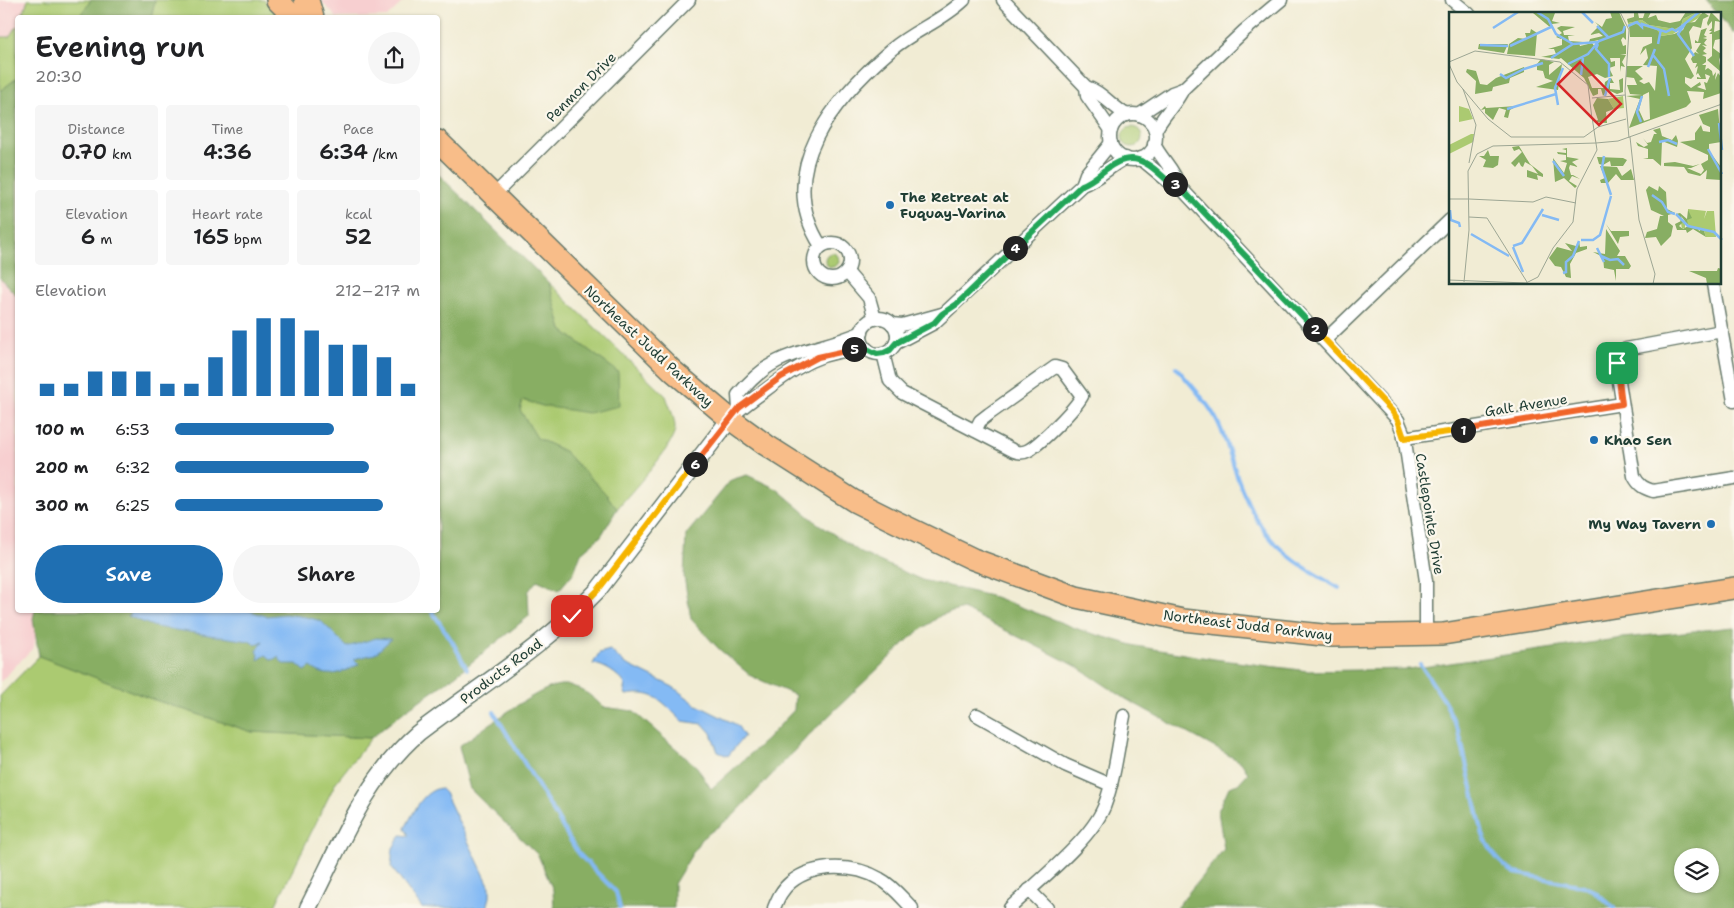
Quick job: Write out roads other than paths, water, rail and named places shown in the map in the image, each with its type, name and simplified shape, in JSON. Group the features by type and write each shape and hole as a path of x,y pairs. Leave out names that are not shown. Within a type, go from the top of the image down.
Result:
{"highway":[{"path":"276,0 292,15"},
{"path":"305,0 309,4 312,15"},
{"name":"Northeast Judd Parkway","path":"440,143 673,371 854,501 973,559 1076,597 1182,620 1332,636 1443,634 1734,588"}],"street":[{"name":"Penmon Drive","path":"494,195 689,0"},
{"path":"821,246 810,226 805,205 804,179 808,159 824,121 836,105 891,50 942,19 964,0"},
{"path":"1004,0 1086,87 1094,89 1106,102 1133,115 1148,119 1155,130"},
{"path":"896,343 896,330 892,324 884,319 875,319 867,323 862,332 862,342 867,349 877,354 890,350 896,343 934,323 942,314 957,304 1082,185 1092,181 1104,170 1126,158 1140,158 1151,150 1154,144 1155,130 1160,120 1178,99 1183,89 1244,31 1281,0"},
{"path":"1452,0 1467,12"},
{"path":"1086,87 1087,96 1111,130"},
{"path":"1126,158 1117,153 1111,144 1111,130 1117,120 1133,115 1172,93 1183,89"},
{"path":"1082,185 1086,174 1111,144"},
{"name":"Castlepointe Drive","path":"1154,144 1159,154 1176,175 1179,186"},
{"name":"Castlepointe Drive","path":"1140,158 1169,182 1179,186 1392,411 1398,420 1404,438 1426,581 1426,634"},
{"path":"1325,340 1449,221"},
{"path":"831,242 846,248 851,258 847,272 835,279 829,279 818,273 814,262 817,250 831,242"},
{"path":"847,272 869,298 875,319"},
{"path":"1713,285 1734,401"},
{"path":"892,324 902,325 942,314"},
{"path":"1722,331 1626,349 1620,355 1617,363 1634,476 1643,488 1653,491 1674,489 1734,478"},
{"path":"734,414 738,395 762,370 776,360 788,354 836,342 862,332"},
{"path":"734,414 798,366 833,352 867,349"},
{"path":"882,353 890,381 894,386 975,432 1014,452 1020,453 1029,450 1077,406 1082,396 1062,370 1055,366 980,421 975,432"},
{"name":"Galt Avenue","path":"1404,438 1622,404"},
{"name":"Products Road","path":"308,908 360,805 393,758 418,733 560,627 585,604 598,590 734,414"},
{"path":"977,715 1065,765 1111,785"},
{"path":"1010,908 1090,830 1103,808 1111,785 1124,716"},
{"path":"774,908 781,892 791,882 820,870 838,868 853,869 880,879 912,908"},
{"path":"1029,890 1047,908"}],"water":[{"path":"130,613 256,613 266,616 285,614 321,621 347,647 376,638 391,639 375,654 354,659 359,664 335,674 329,674 317,671 311,667 305,671 297,664 283,664 278,657 272,660 266,655 258,660 259,655 257,651 263,641 256,645 249,641 155,627 128,616"},
{"path":"610,650 624,663 673,687 697,705 737,725 744,736 728,756 718,752 711,733 703,724 682,721 664,703 652,696 645,694 626,695 625,684 619,677 606,668 593,664 599,653"},
{"path":"440,788 445,793 490,887 487,908 422,908 391,867 393,848 401,835 409,836 405,828 415,810 423,798 433,790"}],"waterway":[{"path":"1176,367 1206,403 1218,422 1245,498 1264,531 1288,555 1319,577 1339,588"},
{"path":"433,613 452,641 467,669"},
{"path":"1420,664 1445,702 1459,732 1483,835 1496,857 1504,866 1515,873 1584,886 1595,891 1614,908"},
{"path":"494,712 578,853 616,892 620,908"}],"place":[{"name":"The Retreat at Fuquay-Varina","path":"890,205"},
{"name":"Khao Sen","path":"1594,440"},
{"name":"My Way Tavern","path":"1711,524"}]}
